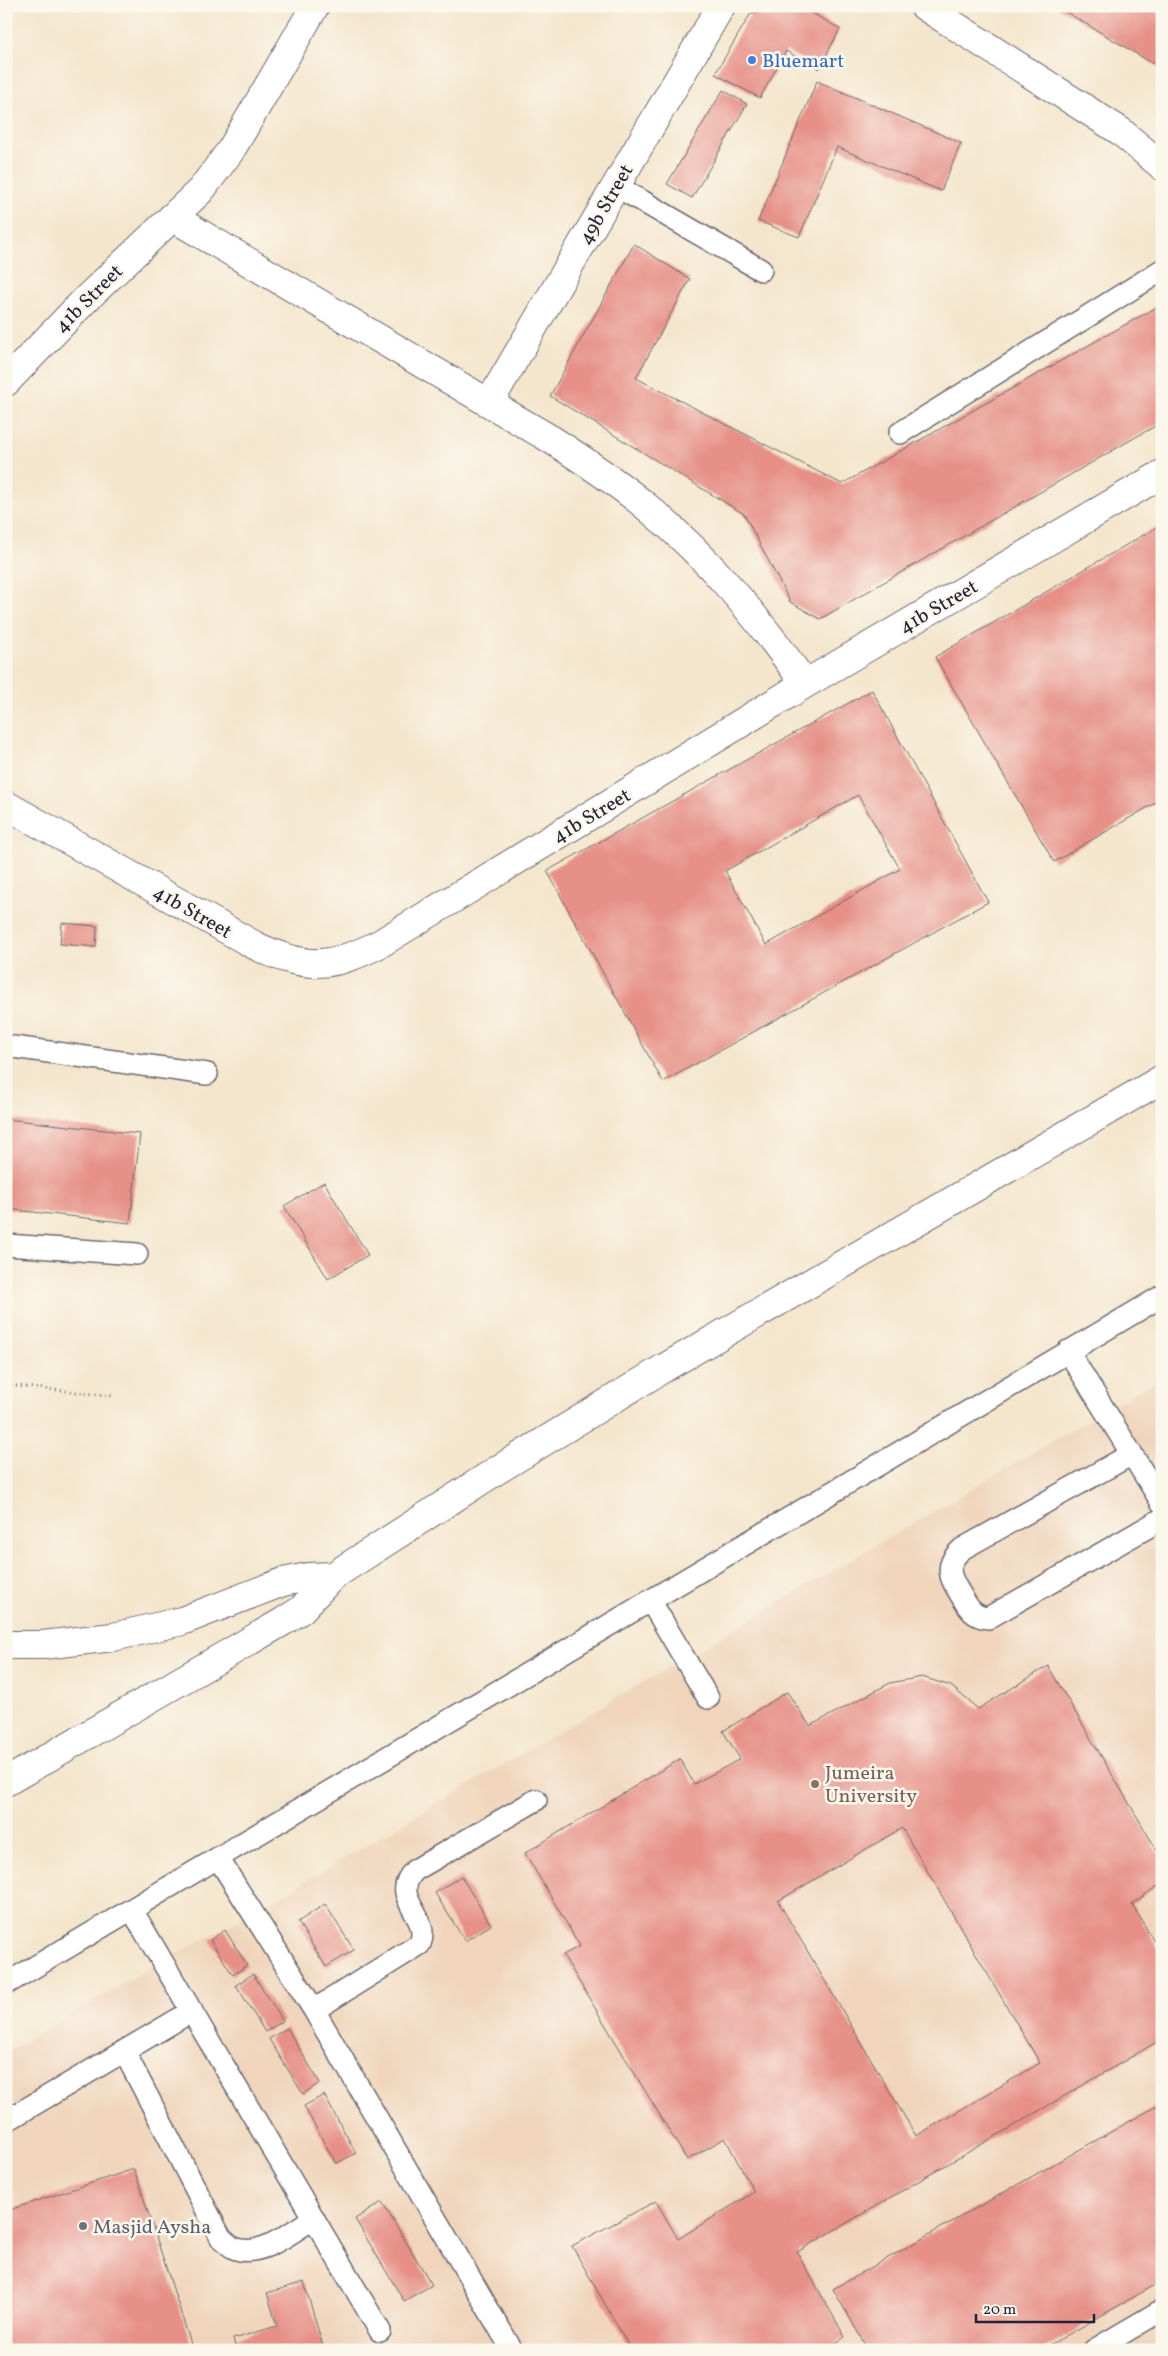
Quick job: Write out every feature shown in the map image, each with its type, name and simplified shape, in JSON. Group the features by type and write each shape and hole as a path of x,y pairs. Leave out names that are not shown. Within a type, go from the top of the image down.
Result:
{"street":[{"name":"41b Street","path":"6,382 85,300 202,190 231,150 315,6"},
{"name":"49b Street","path":"489,403 721,6"},
{"path":"924,6 1120,131 1162,166"},
{"path":"172,217 593,466 648,508 692,547 734,590 771,635 805,684"},
{"name":"41b Street","path":"6,805 254,945 284,960 318,964 351,958 381,943 805,684 1162,474"},
{"path":"6,1782 284,1621 301,1610 334,1576 499,1469 672,1363 1162,1079"},
{"path":"6,1645 43,1645 113,1638 182,1621 283,1582 308,1577 334,1576"}],"lane":[{"path":"616,186 762,270"},
{"path":"900,433 1162,270"},
{"path":"6,1046 207,1074"},
{"path":"6,1245 136,1254"},
{"path":"6,1984 1162,1296"},
{"path":"1068,1351 1162,1503"},
{"path":"1132,1454 962,1549 951,1562 951,1580 970,1610 975,1615 988,1618 1162,1519"},
{"path":"650,1600 708,1698"},
{"path":"314,2010 415,1949 420,1944 423,1929 406,1897 405,1889 406,1882 415,1870 536,1800"},
{"path":"218,1858 314,2010 508,2346"},
{"path":"132,1910 380,2331"},
{"path":"9,2114 124,2051 192,2011"},
{"path":"124,2051 221,2238 234,2248 249,2251 268,2246 314,2218"},
{"path":"1094,2350 1162,2310"}],"path":[{"path":"6,1385 116,1396"}],"shaded area":[{"name":"Jumeira University","path":"1162,1377 1162,2350 6,2350 6,2053 162,1961 241,1919"}],"building":[{"name":"Bluemart","path":"789,6 800,6 840,29 819,69 786,51 760,98 715,74 751,13"},
{"path":"1056,6 1162,6 1162,69"},
{"path":"817,81 961,143 941,191 837,147 799,237 758,221"},
{"path":"723,90 747,104 692,198 667,184"},
{"path":"634,244 690,279 636,378 842,484 1162,304 1162,422 820,619 790,602 744,514 550,396"},
{"path":"1162,524 1162,799 1054,862 935,657"},
{"path":"872,690 988,902 663,1082 547,871","holes":["858,795 900,869 766,945 725,871"]},
{"path":"62,923 97,926 96,947 60,944"},
{"path":"6,1119 140,1134 130,1223 6,1209"},
{"path":"324,1182 368,1255 328,1279 284,1206"},
{"path":"1048,1666 1162,1859 1162,1883 1132,1904 1162,1955 1162,2039 797,2252 845,2337 825,2350 631,2350 572,2246 656,2201 678,2239 754,2192 725,2138 687,2160 563,1955 580,1946 525,1853 680,1759 694,1784 740,1759 723,1731 787,1692 810,1726 890,1683 922,1677 951,1686 978,1709","holes":["902,1828 1040,2063 916,2136 778,1901"]},
{"path":"461,1876 491,1925 465,1941 435,1893"},
{"path":"325,1904 354,1950 326,1967 298,1922"},
{"path":"225,1930 247,1965 233,1975 210,1940"},
{"path":"253,1974 283,2021 265,2032 236,1985"},
{"path":"287,2028 320,2083 303,2094 269,2039"},
{"path":"324,2095 356,2153 336,2164 304,2106"},
{"path":"1162,2103 1162,2281 1041,2350 868,2350 833,2289"},
{"path":"134,2169 193,2350 6,2350 6,2211"},
{"path":"382,2202 432,2285 404,2301 355,2219"},
{"path":"304,2282 324,2350 236,2350 233,2339 277,2326 267,2293"}],"place":[{"name":"Bluemart","path":"752,60"},
{"name":"Jumeira University","path":"815,1784"},
{"name":"Masjid Aysha","path":"83,2226"}]}
